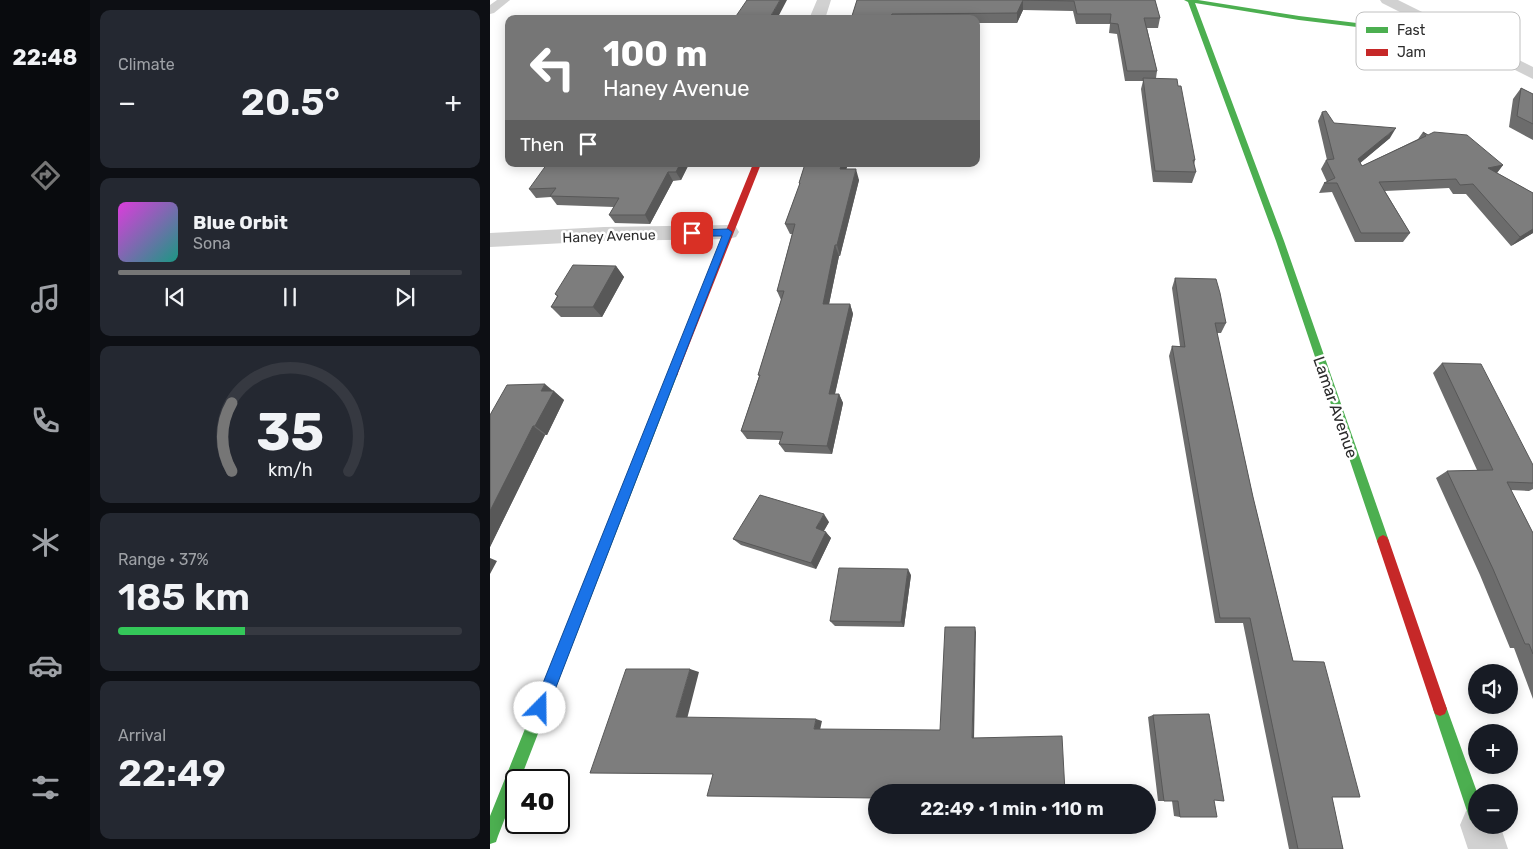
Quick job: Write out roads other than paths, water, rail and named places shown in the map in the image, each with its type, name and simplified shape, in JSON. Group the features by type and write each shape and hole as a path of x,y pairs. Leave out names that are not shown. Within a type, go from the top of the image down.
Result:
{"street":[{"path":"818,15 824,0"},
{"path":"1189,0 1299,18 1356,25"},
{"name":"Lamar Avenue","path":"1189,0 1280,242 1468,791"},
{"path":"1387,0 1411,12"},
{"path":"1520,54 1533,56"},
{"path":"1520,67 1533,74"},
{"path":"490,836 728,232 756,167"},
{"name":"Haney Avenue","path":"490,240 604,234 728,232"},
{"path":"1483,834 1488,849"}],"lane":[{"path":"490,11 504,0"}]}
